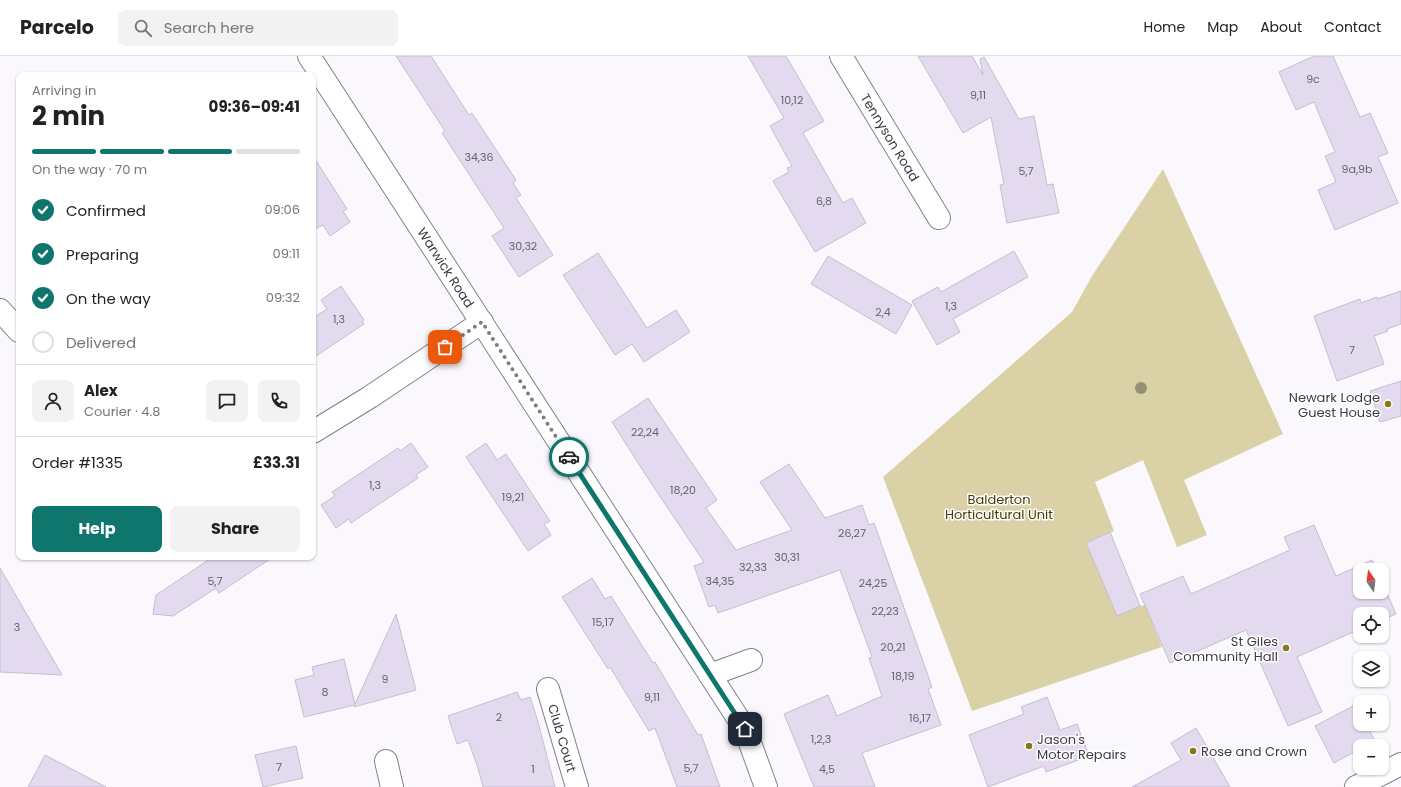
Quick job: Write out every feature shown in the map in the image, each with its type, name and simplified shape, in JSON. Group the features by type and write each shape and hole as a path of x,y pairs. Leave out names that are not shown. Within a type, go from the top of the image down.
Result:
{"street":[{"name":"Warwick Road","path":"309,56 745,729 766,787"},
{"name":"Tennyson Road","path":"841,56 939,218"},
{"path":"0,310 16,328"},
{"path":"316,430 370,397 482,322"},
{"path":"710,675 751,660"},
{"name":"Club Court","path":"548,689 577,787"},
{"path":"386,761 392,787"},
{"path":"1356,787 1401,764"}],"green space":[{"name":"Balderton Horticultural Unit","path":"1163,169 1283,434 1184,480 1207,535 1177,547 1143,460 1095,482 1114,531 1110,533 1140,606 1145,605 1162,647 972,711 883,477 1072,312 1092,276"}],"building":[{"path":"396,56 431,56 469,115 472,113 516,180 513,183 521,195 516,198 553,255 519,277 492,236 504,228 442,133 445,131"},
{"path":"748,56 786,56 824,121 803,133 843,203 852,198 866,223 815,252 773,181 789,172 787,168 792,166 770,126 784,118"},
{"path":"918,56 972,56 983,75 980,59 984,57 1019,119 1034,116 1047,185 1053,184 1059,213 1007,223 1000,185 1004,184 991,117 963,133"},
{"path":"1314,56 1333,56 1360,117 1370,113 1388,153 1378,157 1398,203 1335,230 1318,190 1336,182 1325,156 1335,152 1314,102 1296,110 1279,72"},
{"path":"316,161 347,209 343,211 350,222 330,236 323,225 316,228"},
{"path":"1014,251 1028,277 953,319 960,332 937,345 912,301 938,287 941,292"},
{"path":"598,253 647,328 676,310 690,332 644,362 632,344 615,355 563,275"},
{"path":"828,256 912,305 896,334 811,284"},
{"path":"341,286 364,320 362,321 364,324 316,356 316,316 327,309 321,300"},
{"path":"1401,291 1401,324 1374,336 1384,364 1337,381 1314,316 1360,299 1361,303"},
{"name":"Newark Lodge Guest House","path":"1401,381 1401,416 1380,422 1370,391"},
{"path":"648,398 717,500 706,508 736,550 792,530 760,482 789,464 825,518 862,505 869,525 874,523 932,687 928,689 941,725 862,753 875,787 814,787 784,714 828,695 837,716 882,696 869,658 872,657 840,570 718,613 715,605 709,607 694,566 704,562 612,422"},
{"path":"411,443 428,467 416,475 418,478 351,523 349,519 336,528 321,505 335,496 332,492 398,448 400,451"},
{"path":"486,443 497,460 506,454 550,521 544,524 551,535 528,551 466,457"},
{"path":"1314,525 1336,576 1353,568 1353,599 1389,598 1396,614 1389,617 1389,607 1353,607 1353,632 1297,657 1322,712 1288,726 1246,630 1170,663 1140,594 1183,576 1191,594 1290,550 1284,537"},
{"path":"1110,532 1140,606 1117,616 1086,543"},
{"path":"208,560 268,560 219,593 216,588 173,616 153,614 156,595"},
{"path":"1372,560 1374,563 1365,563"},
{"path":"0,568 62,675 0,672"},
{"path":"592,578 605,599 611,596 653,663 655,662 698,735 701,734 720,787 677,787 655,728 649,731 610,667 608,669 562,597"},
{"path":"396,614 416,690 354,707 355,705 304,717 295,680 314,675 312,667 344,659 355,704"},
{"path":"517,692 521,700 530,697 555,787 483,787 468,740 457,744 448,716"},
{"name":"Jason's Motor Repairs","path":"1047,697 1060,730 1077,724 1089,756 1046,772 1044,766 988,787 969,735 1024,714 1021,707"},
{"path":"1353,706 1353,731 1370,731 1374,739 1353,739 1353,753 1334,763 1315,726"},
{"name":"Rose and Crown","path":"1196,728 1230,787 1132,787 1181,760 1171,743"},
{"path":"296,746 303,778 263,787 255,755"},
{"path":"45,755 106,787 28,787"}],"way so far":[{"path":"445,347 482,322 569,457"}],"place":[{"name":"Newark Lodge Guest House","path":"1388,404"},
{"name":"St Giles Community Hall","path":"1286,648"},
{"name":"Jason's Motor Repairs","path":"1029,746"},
{"name":"Rose and Crown","path":"1193,751"}],"route":[{"path":"569,457 745,729"}]}
